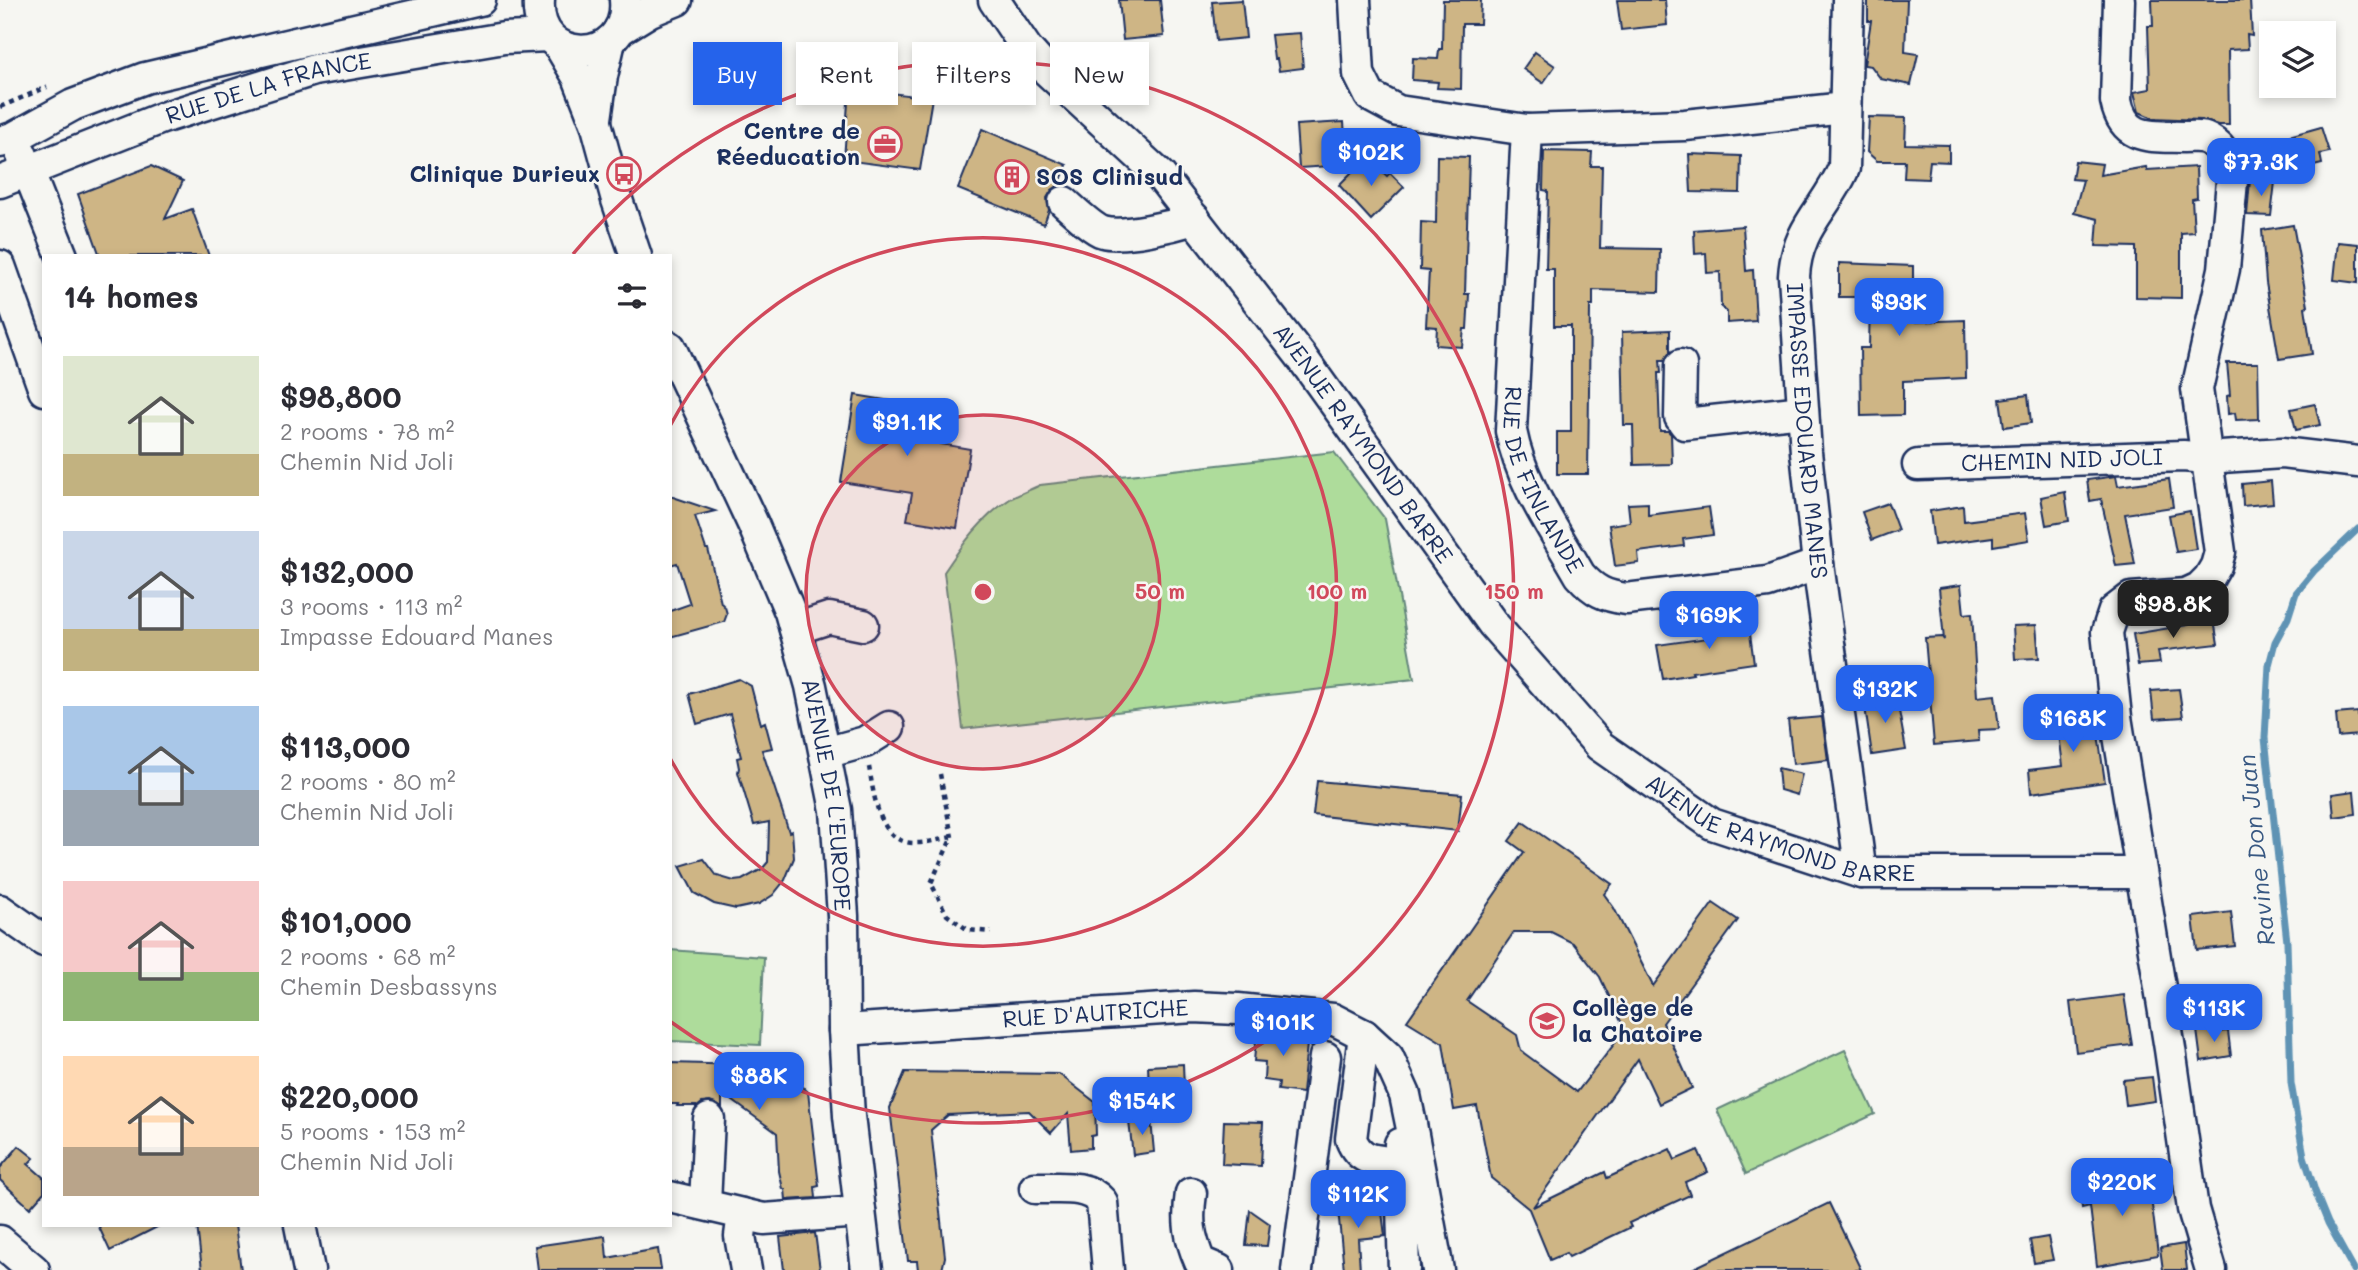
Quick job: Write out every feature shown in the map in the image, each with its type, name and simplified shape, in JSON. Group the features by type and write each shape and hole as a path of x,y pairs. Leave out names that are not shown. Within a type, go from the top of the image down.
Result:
{"street":[{"name":"RUE DE LA FRANCE","path":"7,139 72,105 145,78 481,0"},
{"path":"539,0 541,24 578,77 596,122 617,200 635,254"},
{"path":"596,122 602,76 615,35 624,19 625,0"},
{"path":"615,35 650,10 677,0"},
{"name":"AVENUE RAYMOND BARRE","path":"994,0 1027,49 1160,175 1300,355 1493,624 1600,746 1712,824 1861,873 2140,873"},
{"path":"1355,0 1359,74 1370,96 1398,111 1527,130 1685,125 1845,107"},
{"name":"IMPASSE EDOUARD MANES","path":"1848,0 1844,168 1802,236 1795,255 1794,276 1803,411 1818,564 1861,873"},
{"path":"2119,0 2116,101 2124,124 2133,132 2145,136 2203,137 2227,156 2233,170 2224,269 2197,388 2220,552 2216,566 2204,583 2186,594 2131,597 2114,611 2107,632 2116,717 2171,1049 2193,1209 2211,1270"},
{"name":"RUE DE LA FRANCE","path":"0,182 162,118 314,70 504,38 554,41 572,50 585,51 599,48 615,35"},
{"name":"RUE DE FINLANDE","path":"1527,130 1511,431 1515,454 1524,477 1580,575 1592,589 1608,597 1626,599 1768,582 1818,564"},
{"path":"7,139 28,170 61,254"},
{"path":"1064,202 1102,232 1167,228 1195,219"},
{"path":"0,266 42,384"},
{"name":"AVENUE DE L'EUROPE","path":"672,351 753,524 795,629 811,686 836,810 843,916 844,1030 849,1116 867,1270"},
{"path":"1681,365 1680,417 1685,424 1803,411"},
{"name":"CHEMIN NID JOLI","path":"1918,465 2183,456 2206,458 2282,453 2358,463"},
{"path":"795,629 829,618 863,625"},
{"path":"825,753 877,734"},
{"path":"0,910 42,940"},
{"name":"RUE D'AUTRICHE","path":"844,1030 1194,1007 1333,1019 1363,1035 1388,1057 1405,1096 1438,1270"},
{"path":"1363,1035 1351,1139 1356,1152 1367,1158 1400,1163"},
{"path":"1297,1270 1325,1057"},
{"path":"705,1204 709,1119"},
{"path":"1404,1270 1400,1142 1411,1124"},
{"path":"1035,1188 1085,1189 1095,1194 1102,1202 1108,1270"},
{"path":"1191,1193 1188,1216 1191,1240 1200,1262 1219,1270"},
{"path":"672,1197 764,1219 860,1212"},
{"path":"743,1214 740,1236 746,1270"},
{"path":"300,1227 309,1270"},
{"path":"0,1241 34,1270"}],"path":[{"path":"877,734 875,799 884,825 896,839 914,844 952,838"},
{"path":"940,774 952,838 931,883 947,915 968,930 991,932"}],"green space":[{"path":"1334,452 1385,519 1414,679 963,729 944,572 973,532 1000,506 1040,485"},
{"path":"672,950 764,957 760,1045 672,1041"},
{"path":"1845,1050 1875,1114 1746,1174 1717,1110"}],"building":[{"path":"1119,0 1160,0 1164,36 1123,40"},
{"path":"1242,0 1246,38 1216,41 1212,2"},
{"path":"1443,0 1481,0 1480,24 1462,24 1461,89 1437,88 1438,82 1412,80 1413,58 1438,59 1439,49 1442,49"},
{"path":"1617,0 1665,0 1667,25 1621,30"},
{"path":"1868,0 1907,0 1905,52 1918,54 1911,85 1881,79 1871,66 1864,65 1871,21 1868,21"},
{"path":"2152,0 2250,0 2252,36 2247,35 2248,49 2228,50 2229,125 2201,120 2153,118 2139,112 2134,92 2150,89 2148,26 2153,26"},
{"path":"1300,33 1303,68 1279,71 1277,59 1274,59 1271,35"},
{"path":"1535,52 1555,66 1543,83 1523,69"},
{"name":"Centre de Réeducation","path":"898,94 912,96 912,105 931,105 920,170 844,160 848,105 898,105"},
{"path":"1869,117 1906,118 1905,144 1949,145 1949,162 1930,161 1928,179 1904,178 1905,161 1877,161 1867,152"},
{"path":"1344,122 1347,165 1299,168 1296,125"},
{"path":"2321,127 2329,152 2320,154 2322,164 2297,170 2289,136"},
{"name":"SOS Clinisud","path":"982,129 1067,165 1059,185 1047,198 1049,210 1044,224 958,189"},
{"path":"1544,151 1592,152 1591,166 1602,166 1600,248 1660,249 1659,292 1593,290 1593,306 1590,306 1588,474 1557,474 1557,432 1571,432 1571,326 1554,326 1554,269 1546,269 1548,191 1543,190"},
{"path":"1689,154 1741,156 1740,193 1691,192"},
{"path":"1437,156 1469,157 1465,294 1469,294 1467,329 1464,329 1462,347 1436,345 1437,327 1426,326 1429,271 1420,270 1421,222 1436,223"},
{"path":"1367,157 1387,176 1390,173 1404,187 1371,220 1339,185"},
{"path":"2075,161 2102,164 2100,175 2146,167 2147,170 2196,167 2197,198 2192,199 2194,232 2181,233 2181,298 2136,297 2136,247 2096,246 2098,219 2074,213 2083,180 2072,179"},
{"path":"151,166 183,181 165,219 192,209 208,254 99,254 78,194"},
{"path":"2250,180 2275,182 2271,216 2247,215"},
{"path":"2293,225 2308,306 2305,307 2312,354 2279,359 2266,283 2262,230"},
{"path":"1743,226 1746,271 1753,270 1756,321 1727,323 1727,312 1721,307 1720,272 1707,273 1706,253 1695,254 1694,230"},
{"path":"2338,242 2358,244 2358,283 2334,280"},
{"path":"1839,263 1913,266 1913,322 1965,320 1966,378 1903,381 1903,415 1861,416 1860,348 1869,348 1870,297 1839,297"},
{"path":"1670,330 1670,352 1665,360 1660,360 1661,373 1658,373 1660,431 1668,431 1671,434 1672,464 1634,465 1633,425 1624,425 1622,332"},
{"path":"2227,363 2258,363 2259,419 2236,420 2235,413 2228,414 2227,396 2230,395"},
{"path":"855,395 946,410 941,444 970,449 957,528 907,520 912,493 841,482"},
{"path":"2028,395 2031,423 2004,427 2000,399"},
{"path":"2315,404 2320,425 2296,430 2291,409"},
{"path":"2116,476 2118,486 2169,479 2173,507 2125,514 2135,564 2116,566 2101,499 2090,501 2087,480"},
{"path":"2271,481 2273,503 2243,506 2242,484"},
{"path":"2065,492 2069,521 2046,525 2041,497"},
{"path":"672,497 715,511 695,516 708,549 721,603 727,614 724,622 672,636 672,610 690,604 677,563 672,564"},
{"path":"1648,503 1648,515 1709,507 1713,535 1683,539 1684,546 1638,552 1639,563 1615,566 1609,525 1630,522 1628,504"},
{"path":"1888,503 1898,530 1872,540 1862,512"},
{"path":"1963,506 1964,521 2025,513 2029,540 1993,546 1993,537 1934,545 1930,511"},
{"path":"2190,511 2196,549 2176,552 2169,515"},
{"path":"1961,585 1964,614 1972,613 1977,697 1995,695 1999,729 1978,730 1979,741 1934,745 1925,638 1942,637 1944,640 1939,588"},
{"path":"1748,619 1754,663 1663,679 1657,645 1715,637 1713,623"},
{"path":"2214,620 2218,644 2158,651 2160,663 2138,665 2133,634"},
{"path":"2036,625 2039,658 2015,659 2013,626"},
{"path":"739,679 751,686 761,724 765,722 772,748 762,750 789,832 792,831 794,858 785,880 773,895 759,904 736,909 714,904 694,893 680,866 704,859 717,876 734,881 742,880 762,869 768,862 769,822 754,825 738,772 737,758 741,757 730,714 697,724 689,694"},
{"path":"2179,689 2183,717 2154,719 2151,691"},
{"path":"1896,694 1906,750 1872,755 1864,700"},
{"path":"2094,707 2105,782 2031,793 2029,770 2063,766 2056,710"},
{"path":"2358,712 2358,735 2338,737 2336,714"},
{"path":"1822,717 1828,760 1793,764 1788,720"},
{"path":"1778,768 1802,774 1797,795 1780,790"},
{"path":"1317,781 1462,794 1458,831 1313,815"},
{"path":"2354,791 2356,814 2334,817 2332,794"},
{"path":"1523,822 1612,884 1604,894 1614,908 1653,986 1713,903 1738,920 1663,1023 1692,1088 1659,1104 1638,1059 1533,1207 1605,1172 1607,1178 1670,1149 1675,1160 1698,1150 1708,1172 1685,1182 1690,1195 1629,1223 1631,1227 1569,1257 1566,1253 1550,1260 1529,1209 1491,1178 1477,1106 1454,1110 1443,1043 1407,1021 1524,852 1509,841","holes":["1514,932 1551,932 1573,943 1600,977 1625,1030 1577,1092 1521,1051 1517,1035 1467,1001"]},
{"path":"2231,912 2235,946 2197,950 2193,917"},
{"path":"2124,995 2132,1045 2076,1052 2070,1002"},
{"path":"2217,1027 2217,1032 2228,1031 2231,1056 2201,1061 2197,1030"},
{"path":"1257,1029 1308,1034 1302,1093 1278,1090 1279,1082 1264,1080 1265,1062 1254,1061"},
{"path":"672,1063 782,1066 808,1092 819,1186 815,1187 816,1198 786,1200 779,1171 777,1133 722,1093 722,1108 710,1102 702,1103 696,1108 677,1106 678,1104 672,1104"},
{"path":"1183,1064 1184,1088 1149,1089 1148,1066"},
{"path":"905,1072 1059,1074 1095,1102 1096,1135 1091,1136 1091,1148 1071,1150 1068,1114 1051,1133 1029,1111 948,1115 931,1130 945,1257 942,1270 918,1270 917,1261 908,1261 890,1108"},
{"path":"2152,1077 2155,1101 2126,1105 2123,1080"},
{"path":"1151,1120 1154,1152 1133,1155 1129,1122"},
{"path":"1224,1121 1263,1122 1261,1166 1222,1164"},
{"path":"19,1146 34,1158 28,1164 42,1176 42,1194 30,1208 0,1180 0,1168"},
{"path":"2154,1174 2157,1196 2151,1197 2158,1255 2097,1266 2090,1206 2082,1208 2079,1184"},
{"path":"1356,1203 1357,1207 1381,1204 1385,1236 1358,1239 1360,1270 1344,1270 1338,1209 1341,1209 1341,1204"},
{"path":"1829,1203 1861,1270 1690,1270"},
{"path":"1250,1210 1270,1224 1267,1246 1246,1245"},
{"path":"99,1227 157,1227 110,1251"},
{"path":"197,1227 235,1227 241,1270 202,1270"},
{"path":"815,1233 820,1270 784,1270 780,1237"},
{"path":"605,1236 607,1258 658,1249 661,1270 538,1270 535,1246"},
{"path":"2048,1237 2053,1260 2034,1263 2030,1240"},
{"path":"2184,1244 2187,1270 2163,1270 2160,1248"}],"waterway":[{"name":"Ravine Don Juan","path":"2354,1270 2328,1223 2315,1191 2304,1156 2291,1083 2287,942 2265,738 2269,665 2275,642 2288,618 2296,593 2314,571 2358,529"}],"place":[{"name":"Centre de Réeducation","path":"885,144"},
{"name":"Clinique Durieux","path":"624,174"},
{"name":"SOS Clinisud","path":"1012,177"},
{"name":"Collège de la Chatoire","path":"1547,1021"}]}
